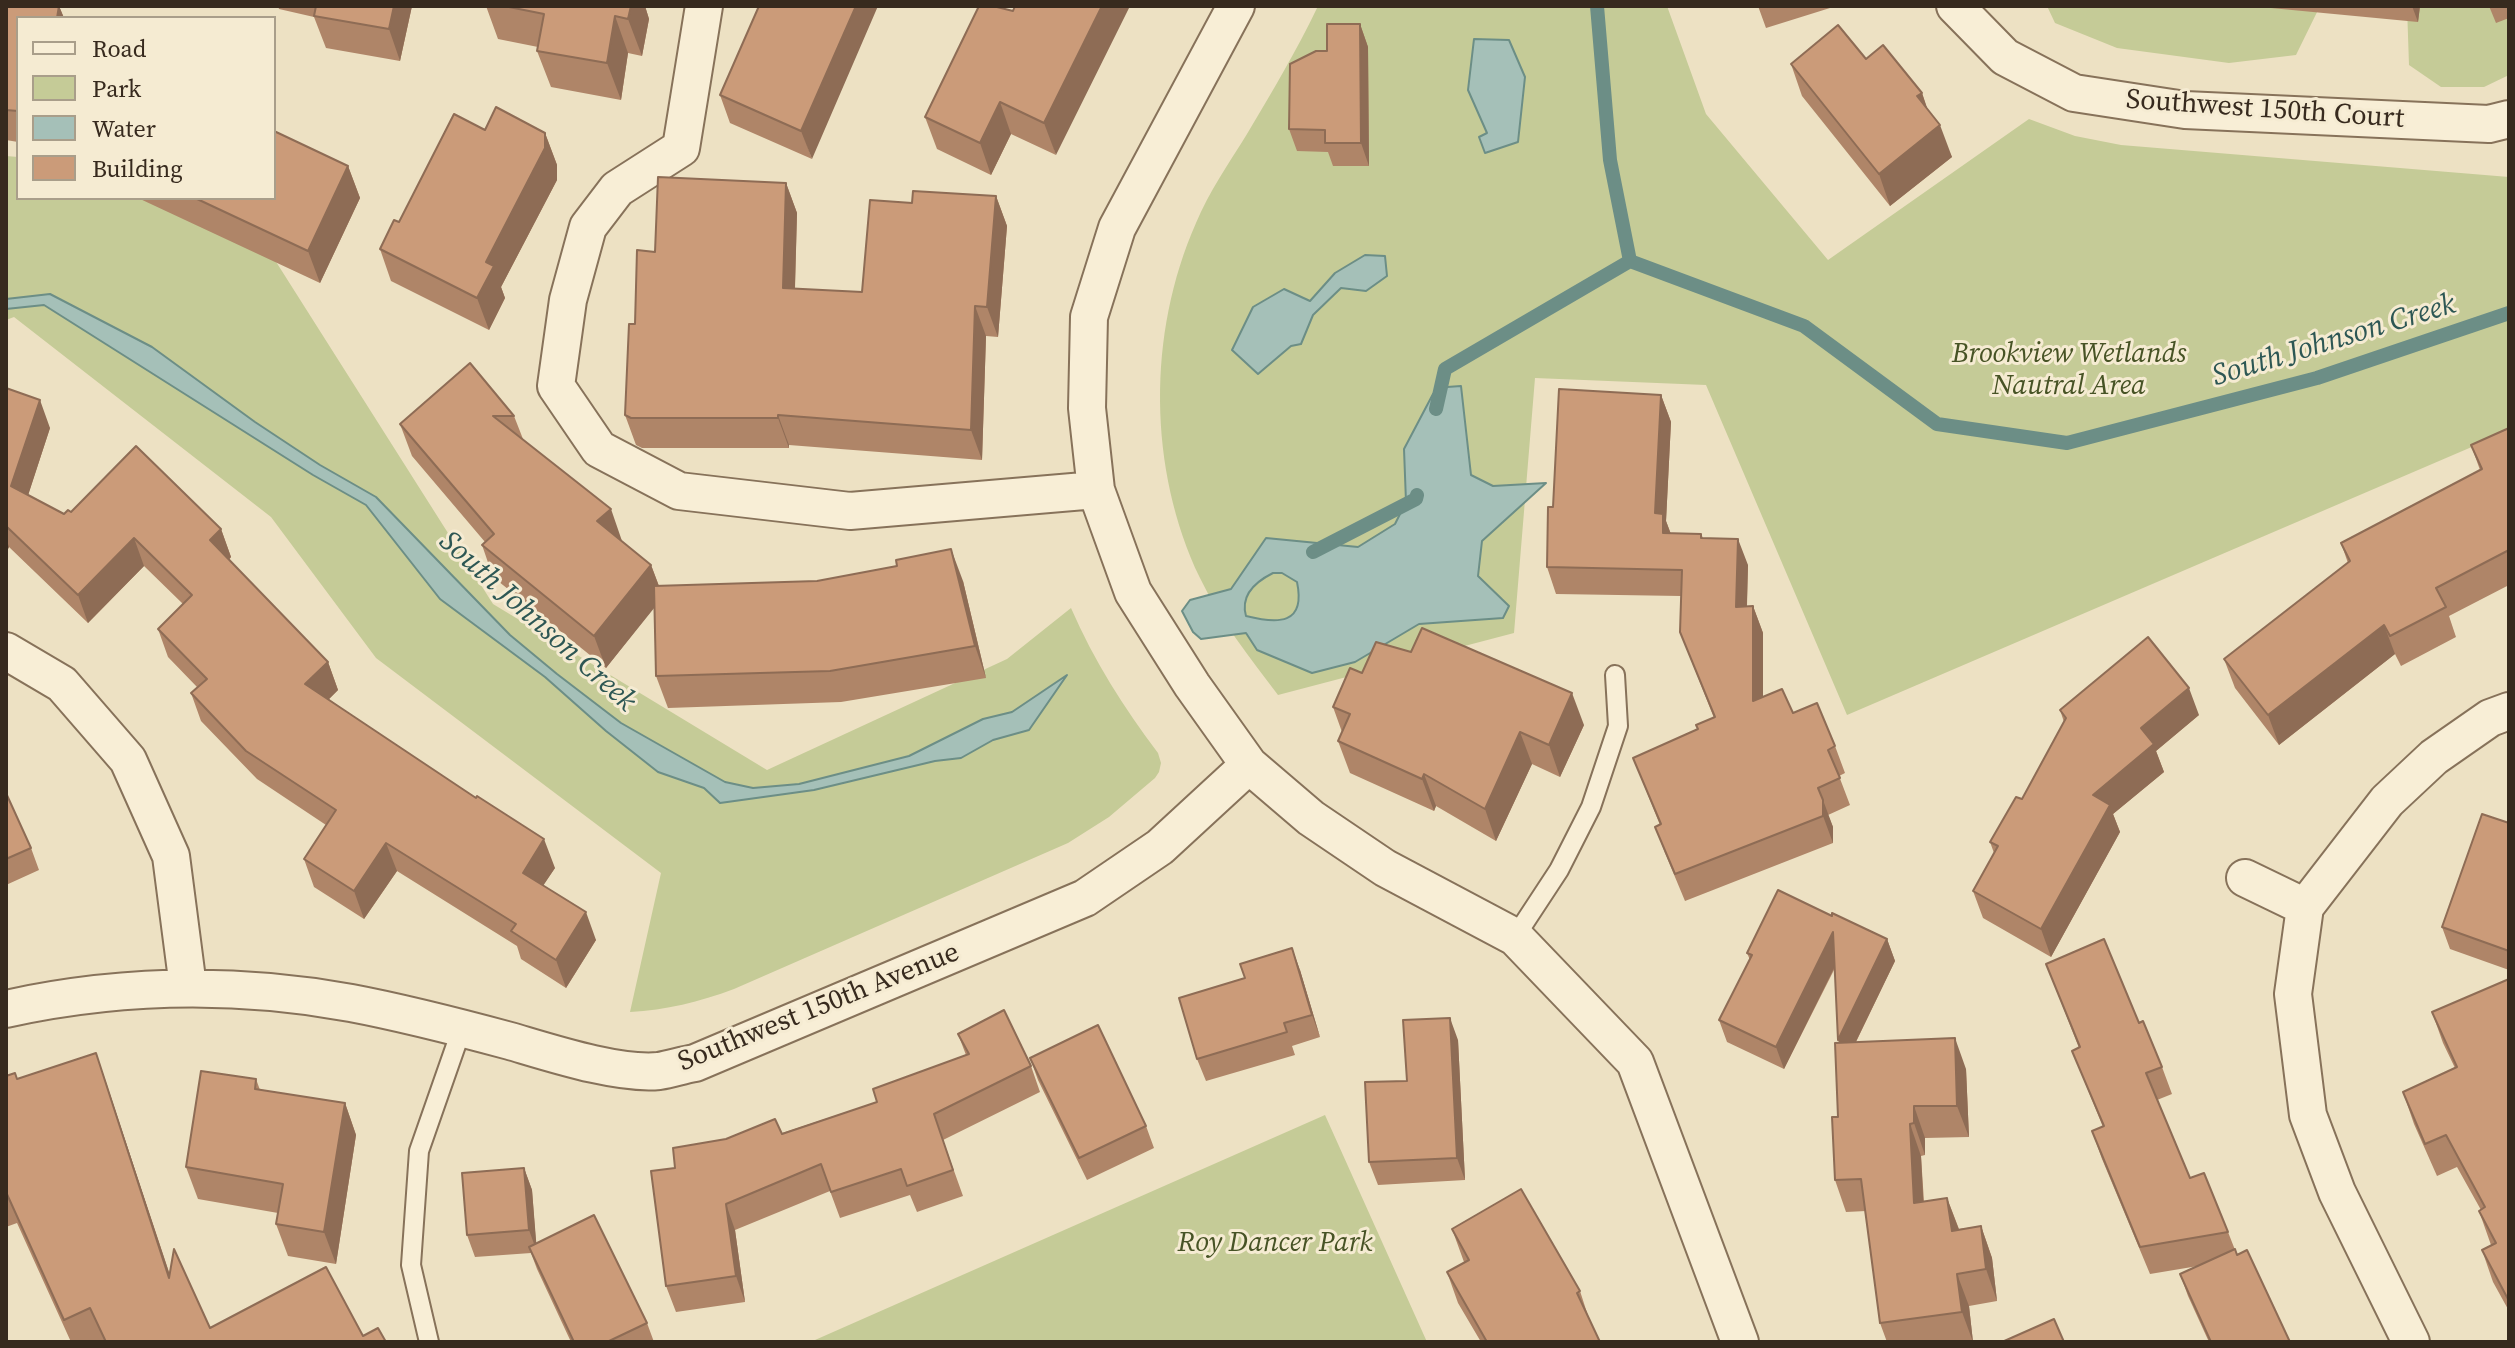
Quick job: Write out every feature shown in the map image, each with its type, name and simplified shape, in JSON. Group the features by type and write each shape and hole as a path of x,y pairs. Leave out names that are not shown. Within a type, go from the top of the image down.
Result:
{"street":[{"path":"704,6 681,148 617,189 588,227 568,300 556,386 599,449 679,491 850,511 1096,490"},
{"path":"1236,6 1117,228 1089,317 1087,408 1096,490 1133,592 1192,685 1249,765 1311,818 1385,868 1515,937 1635,1062 1740,1342"},
{"name":"Southwest 150th Court","path":"1955,6 2005,57 2074,93 2185,110 2489,124 2509,119"},
{"path":"6,651 62,684 128,760 171,856 188,987"},
{"path":"2411,1342 2337,1192 2308,1115 2293,994 2305,907 2387,801 2434,757 2490,718 2509,711"},
{"name":"Southwest 150th Avenue","path":"6,1009 110,991 188,987 269,991 350,1003 462,1028 579,1060 625,1069 658,1071 695,1063 1085,898 1160,847 1249,765"},
{"path":"2245,878 2305,907"}],"lane":[{"path":"1515,937 1559,870 1591,807 1618,726 1615,675"},
{"path":"429,1342 411,1265 419,1151 462,1028"}],"green space":[{"name":"Brookview Wetlands Nautral Area","path":"1318,6 1667,6 1706,114 1828,260 2029,119 2075,136 2121,145 2509,177 2509,431 1847,715 1706,385 1535,378 1514,633 1278,695 1217,609 1183,536 1163,447 1160,401 1162,355 1180,266 1196,223"},
{"path":"2047,6 2320,6 2296,55 2229,63 2117,48 2055,23"},
{"path":"2407,6 2509,6 2509,75 2484,87 2441,87 2409,65"},
{"path":"6,156 16,157 16,200 152,200 273,257 493,604 767,770 1007,659 1071,608 1110,684 1158,753 1161,763 1159,772 1109,817 1068,843 734,989 682,1005 630,1012 661,873 376,658 271,517 14,317 6,320"},
{"name":"Roy Dancer Park","path":"1325,1115 1427,1342 815,1342 815,1340"}],"water":[{"path":"1474,39 1509,40 1525,77 1518,142 1485,153 1479,137 1487,133 1468,90"},
{"path":"1365,255 1385,256 1387,276 1366,291 1341,288 1313,315 1301,344 1291,346 1258,374 1232,350 1253,307 1284,289 1310,301 1335,273"},
{"path":"50,294 152,347 255,422 376,497 510,635 557,674 621,723 725,782 753,788 799,784 909,756 983,719 1012,712 1067,675 1029,730 993,740 961,758 935,761 814,790 720,803 704,788 658,772 545,677 440,599 366,505 313,475 44,305 6,309 6,299"},
{"path":"1461,386 1471,475 1493,486 1546,483 1482,541 1478,576 1509,606 1503,618 1419,624 1355,662 1312,673 1257,650 1246,633 1201,639 1193,632 1182,611 1190,600 1231,589 1266,538 1358,547 1395,524 1406,502 1404,449 1433,394 1447,387","holes":["1273,573 1282,573 1297,582 1299,596 1293,614 1279,620 1246,616 1245,602 1250,590"]}],"building":[{"path":"6,6 59,6 57,16 16,16 16,111 6,110"},
{"path":"316,6 394,6 389,29 314,16"},
{"path":"504,6 631,6 628,19 615,16 607,63 537,51 544,14"},
{"path":"759,6 856,6 801,131 720,95"},
{"path":"979,6 1013,11 1015,6 1102,6 1044,123 1000,102 980,143 925,117"},
{"path":"1327,24 1360,24 1361,143 1325,143 1325,130 1289,129 1290,64 1316,51 1327,51"},
{"path":"1838,25 1866,59 1883,45 1922,93 1917,96 1940,125 1879,174 1791,64"},
{"path":"496,107 545,133 545,148 486,262 494,266 477,298 380,249 394,220 399,222 454,114 485,130"},
{"path":"276,132 348,166 308,251 199,200 276,200"},
{"path":"658,177 786,183 783,288 862,292 870,200 912,203 913,191 996,196 987,307 975,306 971,430 778,415 778,418 631,418 625,415 629,324 635,324 637,250 655,252"},
{"path":"470,363 514,416 493,416 611,509 597,521 651,565 594,636 482,545 494,534 400,424"},
{"path":"6,388 40,400 11,486 64,514 68,510 71,512 136,446 221,529 210,540 328,662 305,684 476,798 544,839 523,873 586,912 556,960 511,931 516,924 386,843 354,891 304,859 336,810 246,751 191,693 207,679 158,629 192,595 134,538 78,595 6,526"},
{"path":"1559,389 1661,395 1655,513 1663,514 1663,533 1738,539 1736,607 1753,606 1753,701 1782,689 1793,713 1817,703 1835,746 1828,750 1840,778 1818,788 1823,800 1823,816 1675,874 1655,827 1661,824 1633,758 1698,729 1696,725 1715,717 1680,632 1682,570 1547,567 1548,507 1553,507"},
{"path":"2509,428 2509,550 2436,588 2446,607 2390,636 2384,625 2268,715 2224,659 2350,561 2341,543 2482,469 2471,445"},
{"path":"951,549 975,646 830,671 656,676 654,586 817,581 897,566 896,560"},
{"path":"1422,628 1572,693 1549,745 1520,732 1485,809 1424,774 1422,779 1338,741 1350,714 1333,707 1350,668 1362,673 1376,642 1411,652"},
{"path":"2148,637 2189,688 2141,728 2154,744 2093,795 2110,805 2041,929 1973,891 1998,846 1990,842 2016,797 2022,799 2066,718 2060,710"},
{"path":"6,793 31,848 6,859"},
{"path":"2482,814 2509,823 2509,951 2442,927"},
{"path":"1778,890 1887,939 1838,1040 1833,932 1776,1047 1719,1020 1752,955 1747,953"},
{"path":"2104,939 2139,1023 2143,1021 2162,1067 2146,1073 2190,1178 2204,1173 2228,1232 2140,1247 2092,1131 2104,1126 2072,1051 2080,1047 2046,964"},
{"path":"1292,948 1312,1015 1284,1023 1287,1032 1197,1059 1179,998 1245,978 1240,964"},
{"path":"2509,979 2509,1301 2482,1250 2496,1243 2479,1211 2485,1207 2446,1135 2425,1144 2403,1092 2457,1067 2432,1012"},
{"path":"1004,1010 1031,1066 934,1114 953,1170 907,1186 901,1169 831,1192 821,1164 726,1204 736,1276 666,1286 651,1171 675,1168 673,1148 726,1139 775,1119 782,1134 877,1102 873,1089 969,1054 958,1034"},
{"path":"1450,1018 1457,1158 1369,1162 1365,1082 1407,1081 1403,1020"},
{"path":"1098,1025 1146,1126 1079,1158 1030,1058"},
{"path":"1955,1038 1957,1106 1914,1106 1914,1123 1910,1124 1914,1203 1947,1198 1952,1231 1981,1226 1986,1269 1957,1274 1962,1312 1880,1323 1861,1179 1835,1180 1832,1117 1838,1117 1835,1043"},
{"path":"96,1053 169,1278 174,1249 210,1328 326,1267 363,1336 378,1328 386,1342 106,1342 90,1308 64,1320 6,1192 6,1076 15,1073 17,1079"},
{"path":"201,1071 256,1079 255,1089 345,1103 324,1232 276,1224 283,1184 186,1167"},
{"path":"524,1168 529,1230 467,1235 462,1173"},
{"path":"1521,1189 1580,1291 1577,1293 1600,1342 1487,1342 1447,1272 1469,1260 1452,1229"},
{"path":"594,1215 647,1323 607,1342 574,1342 529,1247"},
{"path":"2235,1249 2237,1255 2247,1250 2290,1342 2211,1342 2180,1274"},
{"path":"2054,1319 2064,1342 2002,1342"}],"waterway":[{"path":"1597,6 1610,160 1630,261"},
{"name":"South Johnson Creek","path":"1436,409 1445,369 1630,261 1804,326 1937,424 2067,443 2317,378 2509,313"},
{"name":"South Johnson Creek","path":"1313,552 1416,499 1417,495"}]}
